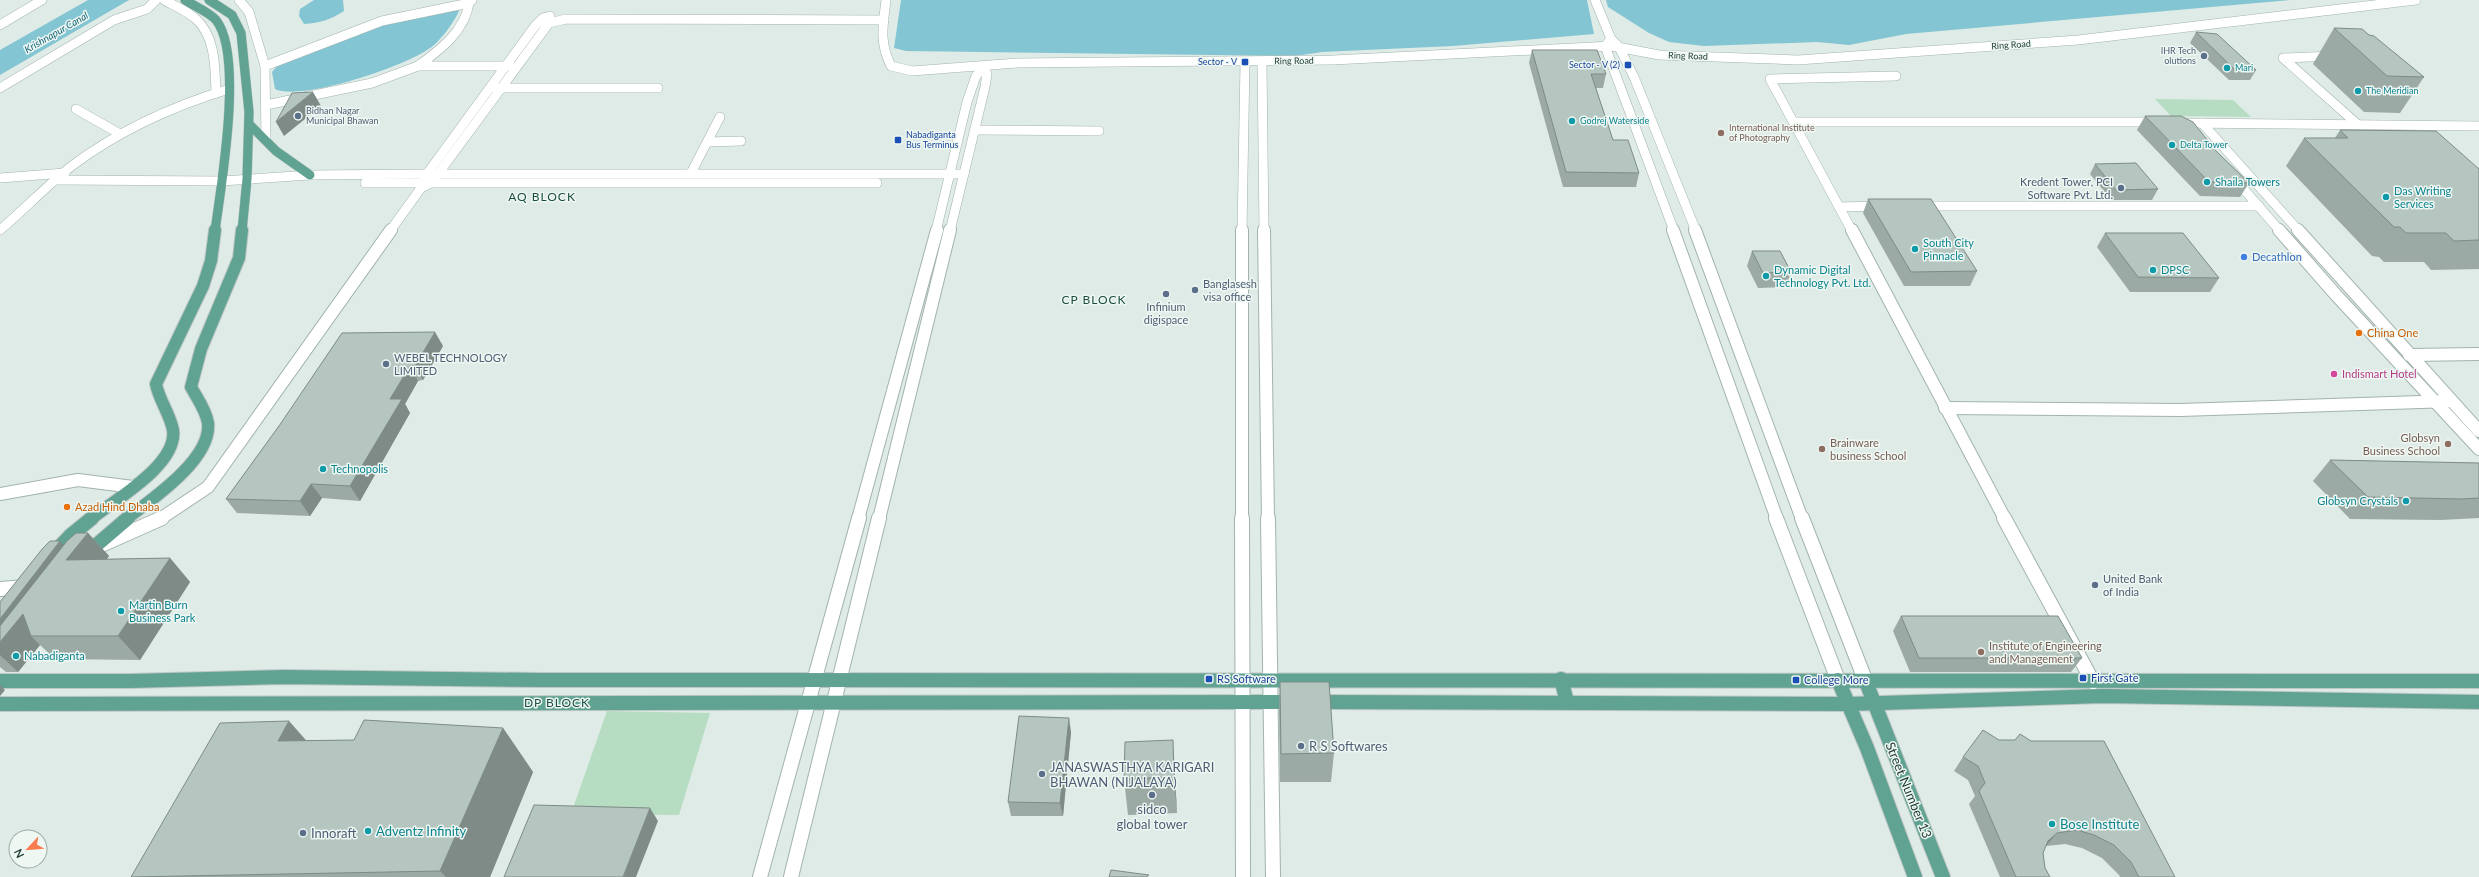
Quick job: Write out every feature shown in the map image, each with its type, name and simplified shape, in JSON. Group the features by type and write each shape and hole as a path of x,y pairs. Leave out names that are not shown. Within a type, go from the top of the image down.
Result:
{"main road":[{"path":"44,565 82,525 133,487 157,466 172,442 174,436 160,401 156,384 208,274 214,248 229,124 228,57 219,25 208,14 185,0"},
{"path":"77,566 90,549 181,474 195,458 206,436 208,426 205,413 191,387 201,349 239,258 247,179 249,124 245,52 239,26 232,16 209,0"},
{"path":"249,124 276,151 310,175"},
{"path":"18,599 31,582"},
{"path":"0,681 130,681 284,677 812,681 1561,679 1838,680 1866,682 2093,682 2210,679 2479,681"},
{"path":"1561,679 1567,702"},
{"name":"Street Number 13","path":"1838,680 1849,704 1915,877"},
{"name":"Street Number 13","path":"1866,682 1943,877"},
{"path":"2093,682 2103,696"},
{"path":"0,704 807,702 1567,702 1849,704 1874,702 2103,696 2479,702"}],"street":[{"path":"0,25 42,0"},
{"path":"0,88 114,20 147,9 156,0"},
{"path":"164,0 187,13 201,25 209,39 216,92"},
{"path":"239,0 249,12 264,66 266,141"},
{"path":"884,17 886,0"},
{"path":"1595,0 1608,43 1677,241 1778,524 1838,680"},
{"name":"Ring Road","path":"884,17 884,52 891,66 912,72 1017,63 1193,60 1245,62 1333,60 1608,43 1645,53 1674,56 1798,60 2078,40 2416,0"},
{"path":"264,66 299,55 382,21 410,13 471,1 468,13 448,42 435,54 418,66 372,83 266,105"},
{"path":"90,549 153,523 179,509 208,486 425,182 490,88 540,20 555,15 884,17"},
{"path":"55,180 222,180 310,175 425,182 438,174 547,24 560,19 884,17"},
{"path":"1619,47 1634,77 1700,241 1813,548 1866,682"},
{"path":"2342,56 2283,58 2356,124"},
{"path":"1242,877 1243,177 1245,62"},
{"path":"1262,62 1261,126 1269,702 1273,877"},
{"path":"418,66 517,66"},
{"path":"760,877 812,681 860,515 905,347 957,178 975,130 986,87 987,74 984,67 976,76 967,102 957,178 920,348 835,702 790,877"},
{"path":"1896,76 1770,79 1795,122 1945,408 2093,682"},
{"path":"3,226 55,180 120,134 197,99 216,92 229,84"},
{"path":"490,88 658,88"},
{"path":"76,109 120,134"},
{"path":"691,173 720,116"},
{"path":"1795,122 2202,123 2479,126"},
{"path":"2183,123 2193,134"},
{"path":"2202,123 2409,355 2479,431"},
{"path":"1244,126 1261,126"},
{"path":"975,130 1099,131"},
{"path":"708,142 741,141"},
{"path":"0,178 65,173"},
{"path":"277,178 290,183 517,183 650,178 691,173 957,178"},
{"path":"2229,173 2336,295 2479,449"},
{"path":"438,174 523,174 650,178 957,178"},
{"path":"517,183 523,174"},
{"path":"1243,177 1262,177"},
{"path":"1839,207 1894,206"},
{"path":"1910,206 2259,206"},
{"path":"1677,241 1700,241"},
{"path":"905,347 920,348"},
{"path":"2409,355 2479,354"},
{"path":"1945,408 2180,410 2451,401"},
{"path":"0,494 78,480 133,487"},
{"path":"860,515 880,514"},
{"path":"0,589 31,582"}],"green space":[{"path":"2155,99 2233,100 2251,117 2171,116"},
{"path":"607,711 710,713 679,815 571,814"}],"water":[{"name":"Krishnapur Canal","path":"88,0 129,0 0,75 0,50"},
{"path":"314,0 343,0 344,11 325,20 304,24 299,16 300,9"},
{"path":"901,0 1587,0 1594,34 1453,46 1322,52 1295,56 906,51 894,48"},
{"path":"1606,0 2290,0 1906,34 1849,45 1817,42 1704,46 1669,42 1649,33 1608,7"},
{"path":"457,8 459,11 454,20 445,34 434,45 422,53 403,62 381,71 330,86 288,92 275,89 272,72 277,66 382,22"}],"building":[{"path":"2334,28 2362,29 2369,35 2374,36 2424,77 2387,76"},
{"path":"2196,32 2217,34 2256,70 2235,70"},
{"name":"Godrej Waterside","path":"1532,50 1597,50 1606,74 1591,74 1613,140 1628,140 1639,173 1566,172"},
{"path":"313,92 276,122 292,93"},
{"path":"2145,116 2181,116 2193,122 2216,151 2249,183 2209,182"},
{"path":"2340,130 2436,131 2479,169 2479,240 2454,241 2446,233 2406,233 2400,227 2394,227 2304,138 2348,138"},
{"path":"2136,163 2158,189 2116,190 2095,164"},
{"name":"South City Pinnacle","path":"1868,199 1931,199 1977,271 1911,272"},
{"path":"2105,233 2183,233 2219,278 2138,277"},
{"path":"1752,251 1780,251 1791,272 1763,273"},
{"path":"435,332 415,366 410,366 390,399 402,399 350,486 311,484 300,501 226,499 279,426 342,333"},
{"path":"2330,460 2479,463 2479,498 2368,497"},
{"path":"76,533 88,533 66,560 170,558 118,636 31,636 23,614 0,642 0,626 67,541"},
{"path":"50,541 60,541 0,619 0,602"},
{"path":"1901,616 2058,616 2082,658 1919,658"},
{"path":"1280,682 1329,682 1334,753 1281,754"},
{"name":"JANASWASTHYA KARIGARI BHAWAN (NIJALAYA)","path":"1019,716 1069,718 1060,803 1008,802"},
{"path":"364,720 503,728 440,871 131,877 220,723 289,721 278,741 354,740"},
{"name":"Bose Institute","path":"1983,730 1999,740 2015,740 2020,734 2031,741 2104,741 2175,877 2139,877 2131,862 2114,845 2094,835 2077,830 2057,833 2048,841 2043,853 2045,868 2050,877 2016,877 1979,791 1985,783 1978,766 1963,757"},
{"path":"1173,740 1174,777 1124,779 1125,742"},
{"path":"534,805 650,808 623,877 504,877"},
{"path":"1111,870 1149,875 1146,877 1109,877"}],"place":[{"name":"IHR Tech olutions","path":"2204,56"},
{"name":"Sector - V","path":"1245,62"},
{"name":"Sector - V (2)","path":"1628,65"},
{"name":"Mari","path":"2227,68"},
{"name":"The Meridian","path":"2358,91"},
{"name":"Bidhan Nagar Municipal Bhawan","path":"298,116"},
{"name":"Godrej Waterside","path":"1572,121"},
{"name":"International Institute of Photography","path":"1721,133"},
{"name":"Nabadiganta Bus Terminus","path":"898,140"},
{"name":"Delta Tower","path":"2172,145"},
{"name":"Shaila Towers","path":"2207,182"},
{"name":"Kredent Tower, PCI Software Pvt. Ltd.","path":"2121,188"},
{"name":"Das Writing Services","path":"2386,197"},
{"name":"South City Pinnacle","path":"1915,249"},
{"name":"Decathlon","path":"2244,257"},
{"name":"DPSC","path":"2153,270"},
{"name":"Dynamic Digital Technology Pvt. Ltd.","path":"1766,276"},
{"name":"Banglasesh visa office","path":"1195,290"},
{"name":"Infinium digispace","path":"1166,294"},
{"name":"China One","path":"2359,333"},
{"name":"WEBEL TECHNOLOGY LIMITED","path":"386,364"},
{"name":"Indismart Hotel","path":"2334,374"},
{"name":"Globsyn Business School","path":"2448,444"},
{"name":"Brainware business School","path":"1822,449"},
{"name":"Technopolis","path":"323,469"},
{"name":"Globsyn Crystals","path":"2406,501"},
{"name":"Azad Hind Dhaba","path":"67,507"},
{"name":"United Bank of India","path":"2095,585"},
{"name":"Martin Burn Business Park","path":"121,611"},
{"name":"Institute of Engineering and Management","path":"1981,652"},
{"name":"Nabadiganta","path":"16,656"},
{"name":"First Gate","path":"2083,678"},
{"name":"RS Software","path":"1209,679"},
{"name":"College More","path":"1796,680"},
{"name":"R S Softwares","path":"1301,746"},
{"name":"JANASWASTHYA KARIGARI BHAWAN (NIJALAYA)","path":"1042,774"},
{"name":"sidco global tower","path":"1152,795"},
{"name":"Bose Institute","path":"2052,824"},
{"name":"Adventz Infinity","path":"368,831"},
{"name":"Innoraft","path":"303,833"}],"district":[{"name":"AQ BLOCK","path":"542,197"},
{"name":"CP BLOCK","path":"1094,300"},
{"name":"DP BLOCK","path":"557,703"}]}
